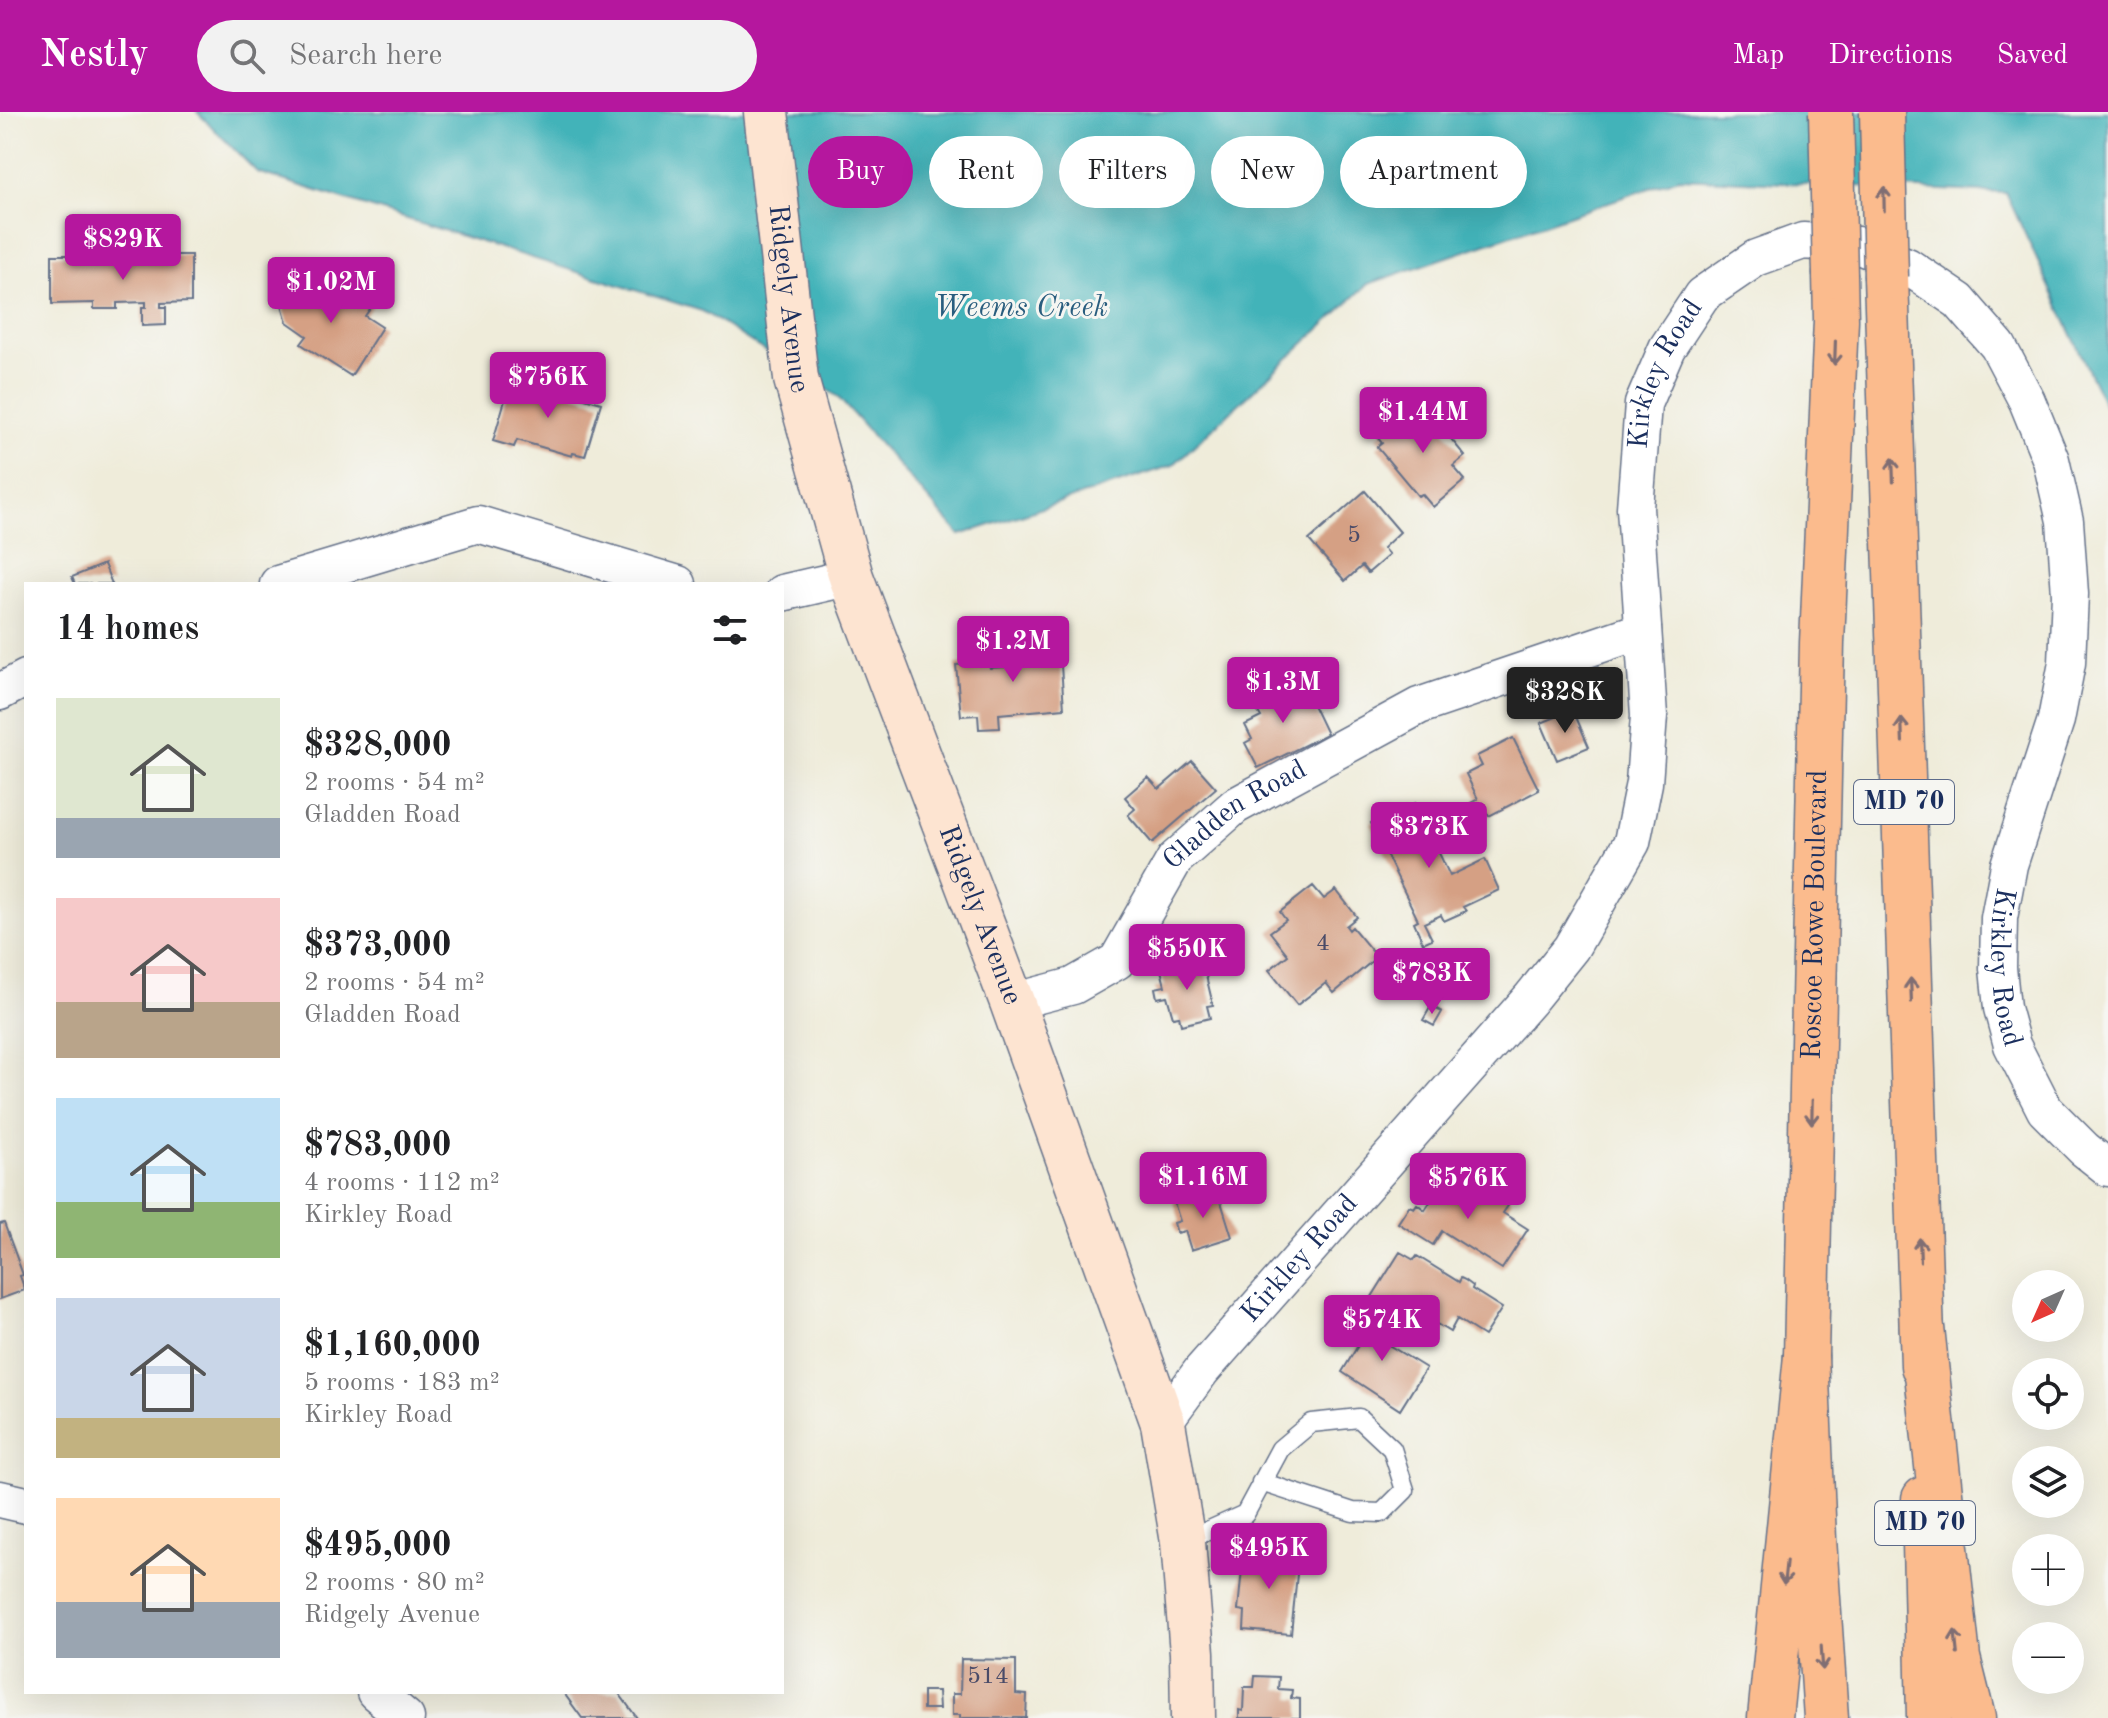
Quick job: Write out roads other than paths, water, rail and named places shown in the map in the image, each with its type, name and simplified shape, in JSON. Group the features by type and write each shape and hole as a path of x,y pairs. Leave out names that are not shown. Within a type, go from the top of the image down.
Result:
{"main road":[{"name":"Ridgely Avenue","path":"766,112 796,379 851,577 1012,1002 1163,1423 1183,1542 1192,1653 1193,1718"},
{"name":"Roscoe Rowe Boulevard","path":"1826,1718 1806,1356 1822,643 1836,320 1831,112"},
{"name":"MD 70","path":"1882,112 1922,1328 1929,1718"},
{"path":"1922,1328 1958,1658 1973,1718"},
{"path":"1770,1718 1806,1356"}],"street":[{"name":"Kirkley Road","path":"1163,1423 1202,1370 1530,999 1571,948 1632,842 1644,783 1649,716 1635,508 1643,404 1667,348 1702,295 1756,258 1803,241 1857,245 1907,266 1959,301 1998,346 2027,401 2051,460 2065,521 2070,594 2067,663 2056,720 2009,865 1999,918 1998,968 2002,1008 2012,1045 2045,1110 2108,1168"},
{"path":"285,582 478,524 671,582"},
{"path":"784,593 851,577"},
{"name":"Gladden Road","path":"1012,1002 1073,986 1117,961 1175,859 1235,806 1419,706 1643,630"},
{"path":"0,692 24,679"},
{"path":"0,1499 24,1505"},
{"path":"377,1694 406,1718"}],"lane":[{"path":"1183,1542 1245,1514 1261,1482 1280,1449 1311,1423 1359,1418 1392,1449 1405,1490 1382,1513 1353,1512 1261,1482"}],"water":[{"name":"Weems Creek","path":"197,112 2108,112 2108,412 2006,193 1679,178 1368,284 1173,465 960,535 837,396 702,311 257,172"}]}
